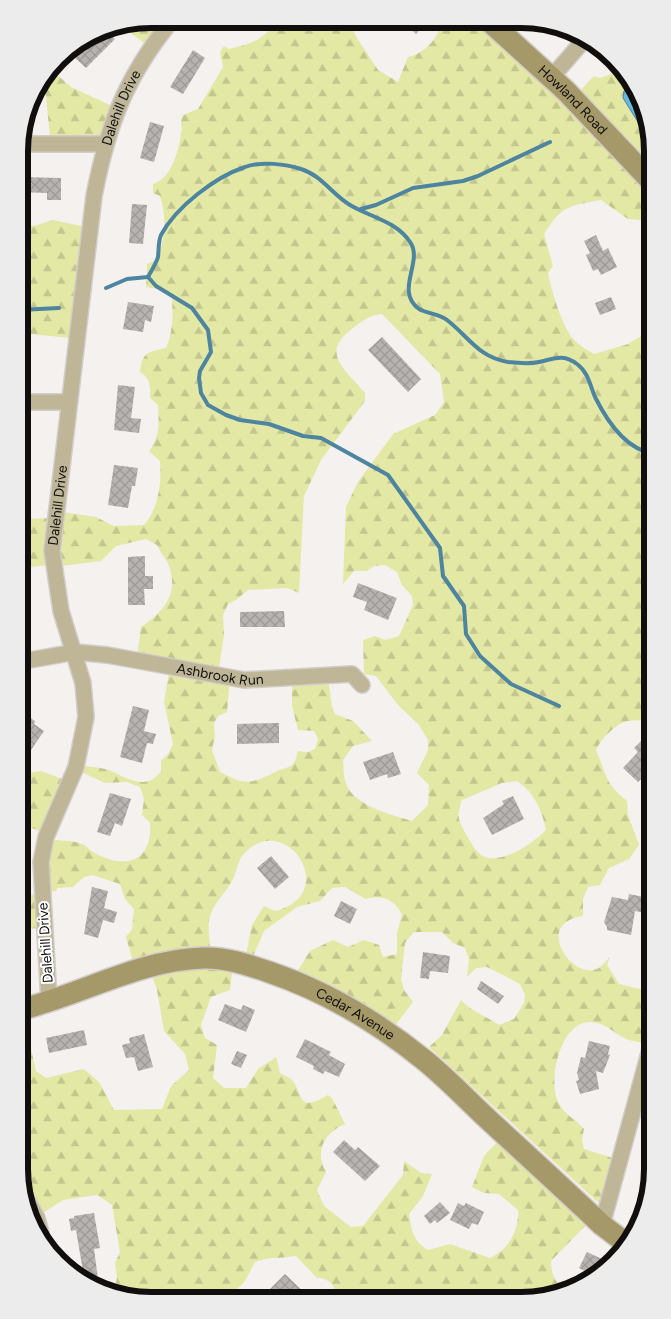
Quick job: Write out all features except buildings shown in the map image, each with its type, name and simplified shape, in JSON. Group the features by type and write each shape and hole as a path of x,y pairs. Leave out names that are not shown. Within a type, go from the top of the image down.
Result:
{"street":[{"name":"Dalehill Drive","path":"49,1001 41,862 46,837 76,767 84,735 85,699 75,652 61,611 52,551 69,402 94,196 105,144 119,102 132,76 167,28"},
{"name":"Howland Road","path":"497,28 551,78 644,174"},
{"path":"551,78 581,43"},
{"path":"28,144 105,144"},
{"path":"28,402 69,402"},
{"path":"28,660 75,652"},
{"name":"Ashbrook Run","path":"75,652 106,655 244,680 352,674 362,685"},
{"name":"Cedar Avenue","path":"28,1007 130,972 181,959 206,957 231,961 294,981 333,999 370,1021 424,1060 602,1225 621,1239"},
{"path":"602,1225 643,1075"}],"green space":[{"path":"157,28 159,30 147,45 127,30"},
{"path":"271,28 352,28 378,70 398,82 408,57 426,48 434,39 440,28 497,28 579,92 594,76 600,78 616,73 631,96 639,119 644,151 644,222 641,220 628,219 601,200 567,208 556,217 544,234 553,266 548,273 555,299 566,328 579,345 594,354 628,344 641,336 644,331 643,720 628,721 618,725 605,736 596,750 610,784 627,801 628,815 639,845 629,859 609,868 600,885 588,887 583,899 583,916 568,921 560,929 559,939 562,950 569,960 578,967 589,970 599,968 610,957 607,965 619,984 643,990 643,1043 625,1038 602,1024 588,1022 578,1025 570,1033 563,1043 555,1068 555,1093 558,1102 564,1111 584,1129 582,1140 584,1149 613,1158 601,1205 429,1047 442,1035 461,1000 474,1011 499,1025 514,1019 524,1003 525,995 520,984 487,967 476,968 467,977 469,959 465,948 453,943 442,932 414,932 405,943 401,979 404,990 413,1002 391,1031 297,972 310,951 333,940 348,947 364,940 379,945 383,957 397,954 397,933 402,915 396,905 387,899 377,897 365,899 345,887 332,888 320,901 297,907 264,931 252,959 246,955 252,925 264,906 275,911 295,901 305,888 306,873 300,858 289,847 274,841 258,843 242,856 234,877 212,911 209,924 210,950 234,957 230,990 211,997 201,1025 205,1038 217,1045 213,1078 224,1088 246,1088 258,1069 276,1057 280,1073 291,1079 302,1100 310,1103 328,1095 332,1098 345,1124 331,1132 323,1144 321,1157 326,1172 317,1190 324,1206 351,1227 363,1226 403,1175 404,1161 421,1173 432,1174 423,1196 409,1214 412,1230 416,1239 423,1247 428,1250 450,1244 490,1258 497,1254 503,1250 515,1232 518,1210 499,1194 484,1193 472,1187 484,1156 498,1141 588,1223 551,1261 554,1278 559,1285 552,1287 520,1292 336,1292 329,1282 322,1278 317,1278 296,1256 265,1259 255,1262 245,1281 234,1292 151,1292 135,1290 115,1286 117,1277 115,1263 120,1252 112,1205 97,1195 63,1200 37,1217 30,1192 28,1176 28,1036 36,1071 46,1078 84,1069 99,1082 114,1110 162,1109 171,1086 189,1070 185,1054 164,1031 157,990 147,963 134,965 126,937 132,929 134,909 125,899 120,884 92,875 84,877 73,887 57,888 56,891 43,893 42,928 28,929 28,895 42,893 48,839 78,843 95,853 117,861 135,859 147,847 150,836 150,823 142,815 144,799 140,787 127,782 105,783 77,770 79,765 100,768 138,782 150,780 161,771 161,761 168,754 173,744 164,702 170,667 137,657 141,627 162,610 170,596 172,579 169,566 157,545 146,539 116,546 101,561 54,567 49,565 28,567 28,519 53,518 56,511 96,517 114,526 144,525 153,512 160,487 160,461 149,451 157,435 158,405 150,398 149,383 140,372 142,360 147,354 166,348 171,330 172,298 163,290 146,287 147,264 157,260 162,245 164,228 164,212 160,196 153,193 153,184 165,176 173,164 180,141 183,115 198,109 223,67 220,52 224,46 229,49 251,43 268,32","holes":["382,314 440,374 444,402 435,415 393,434 358,482 346,507 343,584 354,571 367,571 374,566 385,565 397,572 402,585 412,596 413,605 399,636 385,640 375,636 363,640 364,674 376,676 398,705 419,725 428,740 428,750 417,773 429,785 428,805 412,821 374,808 364,803 350,791 344,777 343,760 353,746 372,741 353,721 335,714 332,707 328,677 292,681 292,706 298,730 314,731 318,739 315,749 308,752 298,751 292,765 253,781 242,781 220,772 212,750 215,736 214,723 218,716 227,712 230,678 218,674 224,635 223,615 228,604 248,590 287,588 299,593 304,496 321,460 365,401 365,393 339,361 337,346 342,338 362,321","517,781 533,796 542,815 546,830 512,854 496,858 484,857 473,846 460,822 459,810 462,800 502,783"]},
{"path":"55,73 71,87 114,107 104,137 50,137 45,87"},
{"path":"53,220 86,227 71,338 28,334 28,225 34,226"},
{"path":"41,771 70,782 43,833 28,826 28,773"}],"water":[{"path":"624,91 628,91 631,96 640,126 623,98"}],"waterway":[{"path":"361,209 376,205 413,188 463,181 478,176 550,142"},
{"path":"106,288 127,279 148,277 158,257 161,235 168,224 197,194 221,178 245,167 258,164 281,165 301,169 321,180 350,205 398,229 410,242 414,258 409,294 412,302 419,309 444,318 455,326 474,346 489,356 508,362 524,363 535,363 558,358 572,361 584,371 600,406 618,432 633,446 644,451"},
{"path":"148,277 156,286 192,308 208,330 211,352 200,371 199,378 201,393 208,405 240,420 269,424 303,436 321,438 388,475 440,548 443,576 464,606 466,634 480,656 511,684 559,706"},
{"path":"28,310 59,308"}]}
